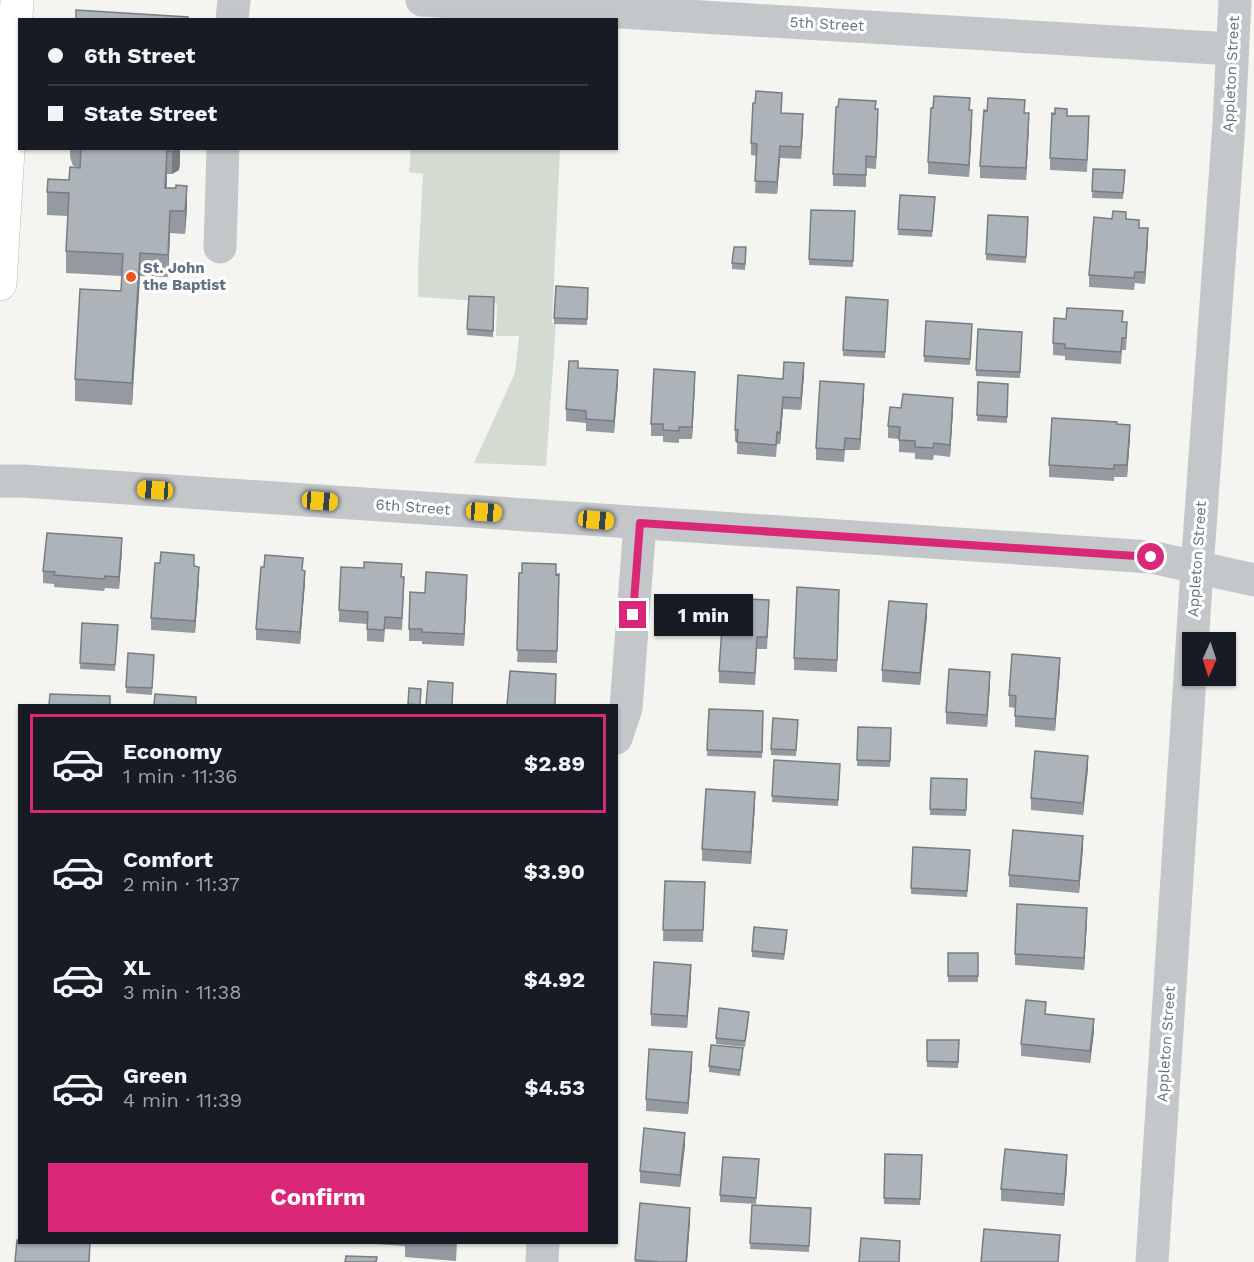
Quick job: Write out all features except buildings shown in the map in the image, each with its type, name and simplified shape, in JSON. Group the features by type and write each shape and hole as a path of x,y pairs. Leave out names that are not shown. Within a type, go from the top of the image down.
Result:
{"main road":[{"path":"0,284 17,0"}],"street":[{"path":"232,18 234,0"},
{"name":"5th Street","path":"422,0 1232,49"},
{"name":"Appleton Street","path":"1152,1262 1197,568 1242,124 1232,49 1235,0"},
{"path":"220,247 223,150"},
{"name":"6th Street","path":"0,482 23,481 1151,557 1254,579"},
{"path":"618,732 626,708 640,523"},
{"path":"542,1262 543,1244"}],"shaded area":[{"path":"411,150 560,150 552,323 556,324 546,466 474,463 515,373 519,336 496,336 497,305 495,302 418,297 423,174 409,172"}],"place":[{"name":"St. John the Baptist","path":"131,277"}],"route":[{"path":"633,615 640,523 1151,557"}]}
